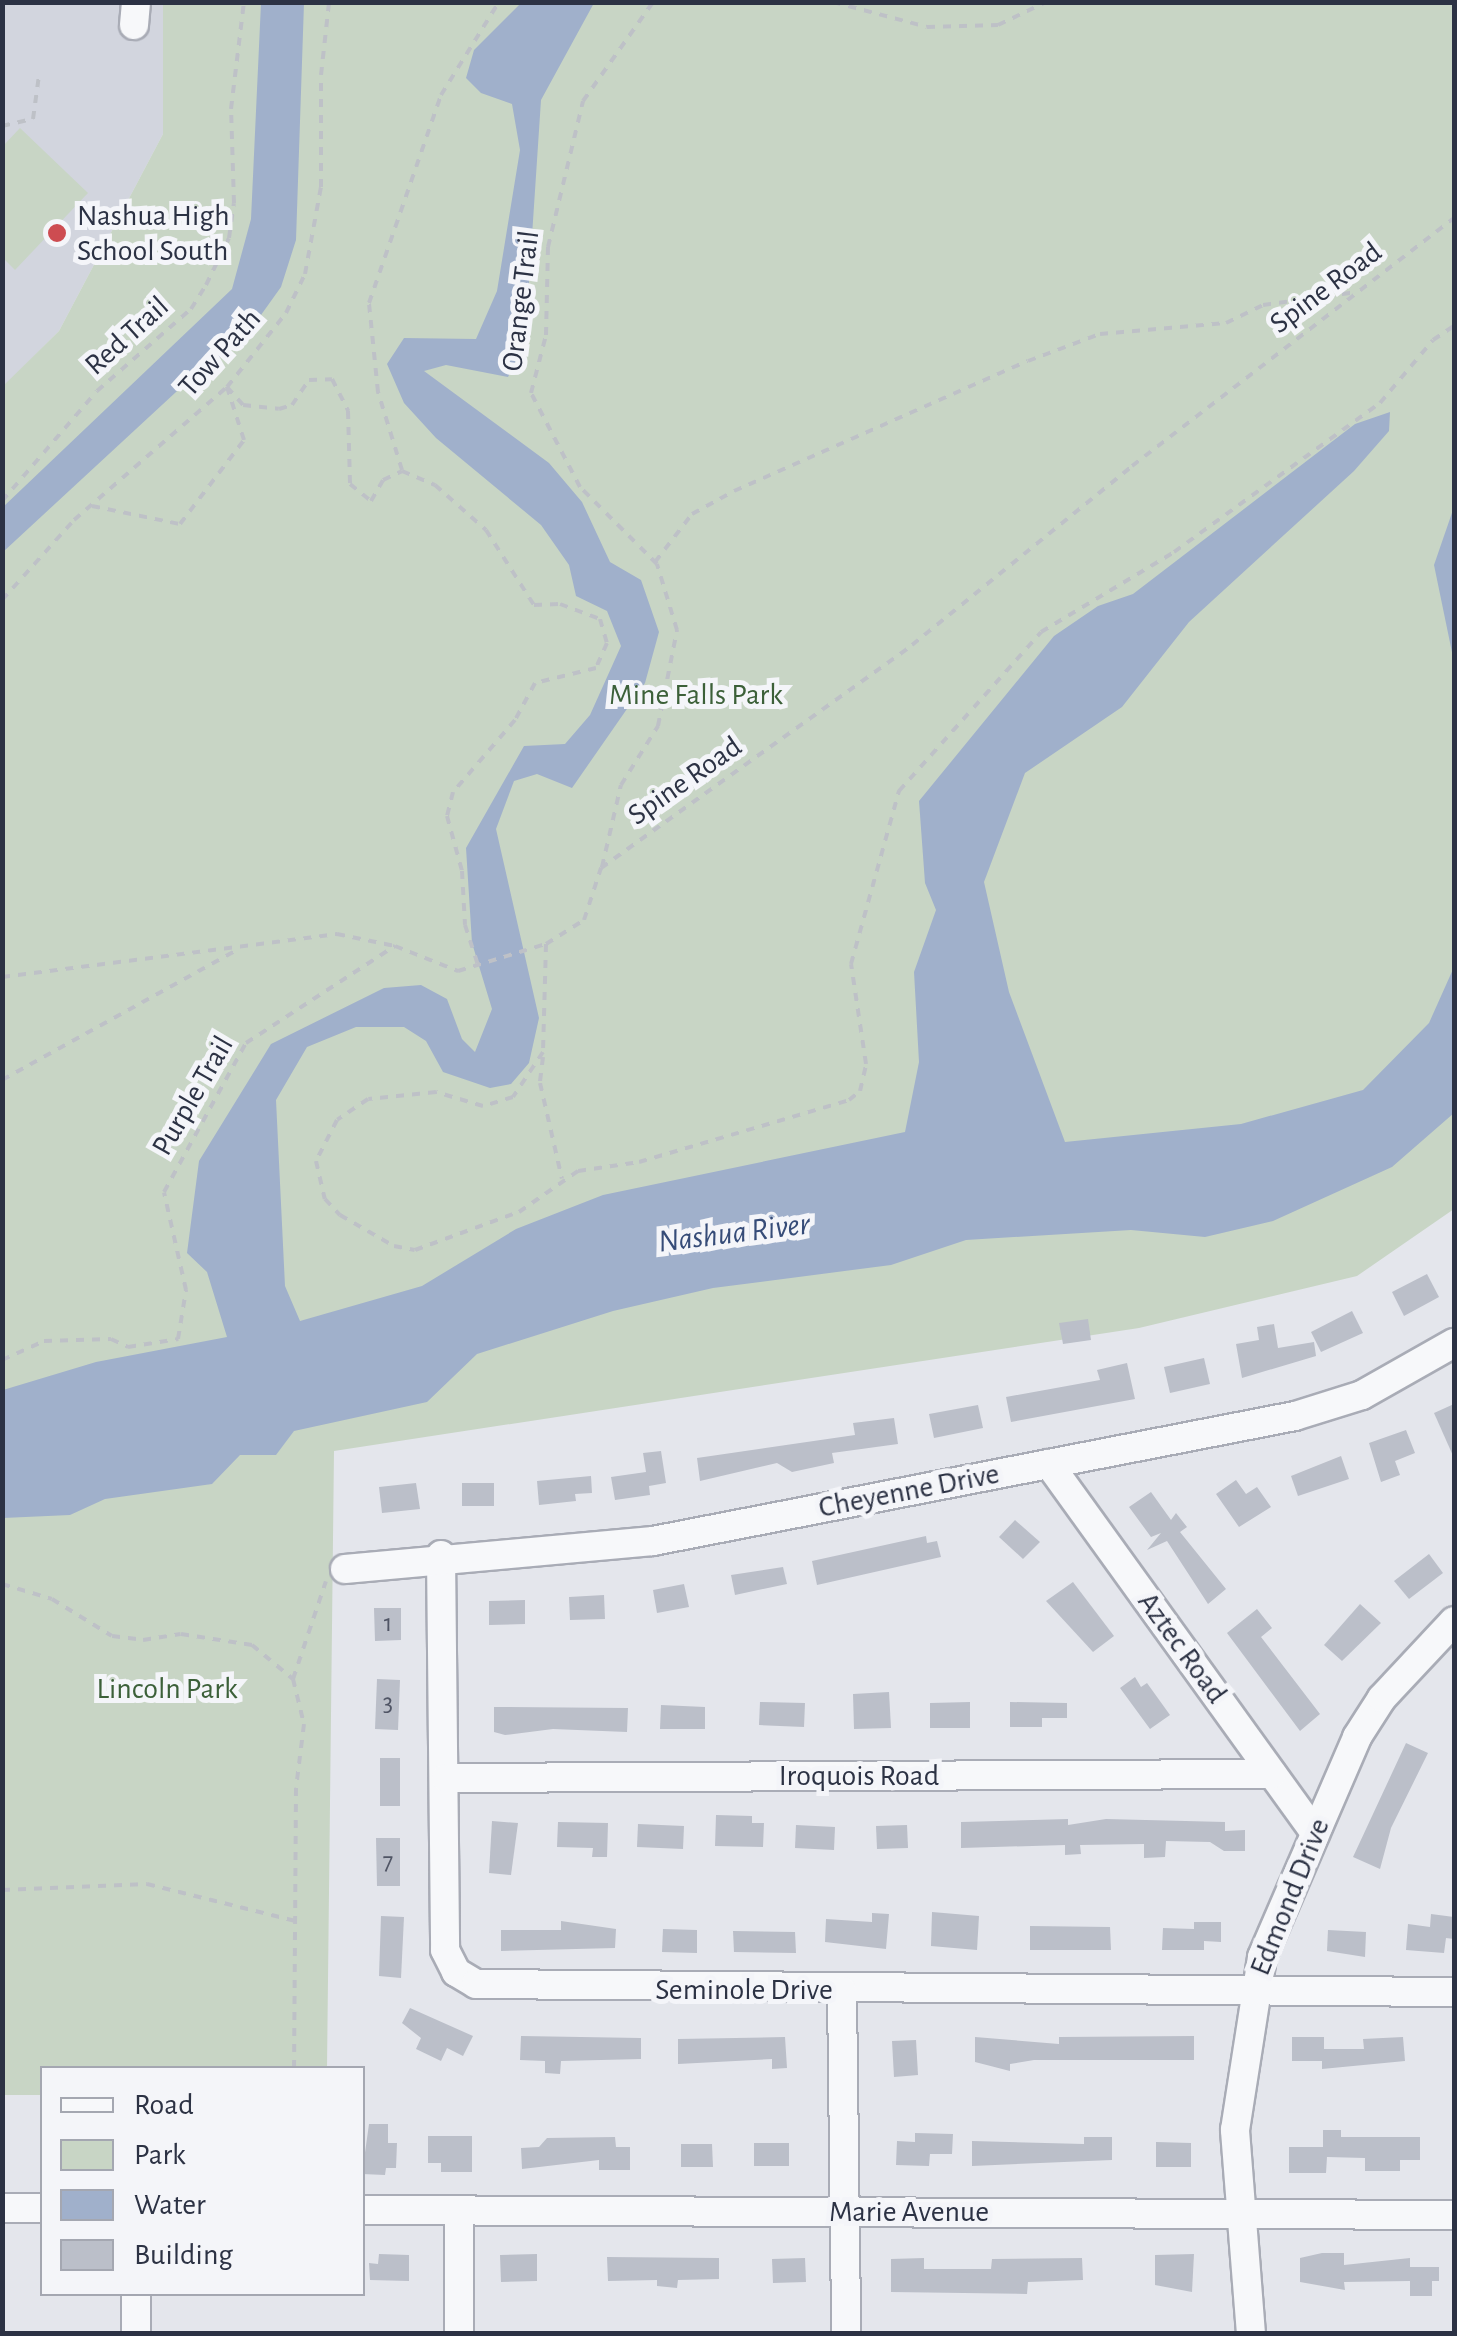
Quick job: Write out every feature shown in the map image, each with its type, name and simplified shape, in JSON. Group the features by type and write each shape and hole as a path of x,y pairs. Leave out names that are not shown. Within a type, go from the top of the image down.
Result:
{"street":[{"name":"Cheyenne Drive","path":"344,1568 441,1555 653,1540 1331,1407 1454,1343"},
{"name":"Aztec Road","path":"1048,1464 1315,1833"},
{"name":"Seminole Drive","path":"441,1555 446,1950 456,1972 476,1984 842,1991 1454,1992"},
{"name":"Edmond Drive","path":"1251,2334 1238,2214 1235,2130 1252,1992 1315,1833 1382,1698 1454,1621"},
{"name":"Iroquois Road","path":"446,1778 1272,1774"},
{"path":"842,1991 846,2334"},
{"path":"2,2208 40,2208"},
{"name":"Marie Avenue","path":"365,2210 1454,2215"},
{"path":"458,2210 458,2334"},
{"path":"136,2296 136,2334"}],"path":[{"name":"Red Trail","path":"2,501 97,391 191,309 206,285 228,238 234,203 231,109 244,2"},
{"name":"Tow Path","path":"2,600 92,506 227,387 260,352 305,274 321,186 320,75 329,2"},
{"path":"479,968 465,925 462,871 447,816 453,792 515,720 534,683 596,668 607,643 600,618 560,604 534,605 467,508 402,471 378,392 369,303 440,94 499,2"},
{"name":"Orange Trail","path":"602,868 621,785 658,726 677,630 655,562 580,487 532,393 546,334 548,247 583,101 653,2"},
{"path":"833,2 927,27 998,26 1046,2"},
{"path":"2,126 32,119 39,75"},
{"name":"Spine Road","path":"602,868 912,645 1454,218"},
{"path":"655,562 692,514 734,491 1028,361 1100,334 1226,323 1263,305 1357,292"},
{"path":"544,1052 514,1097 483,1106 436,1092 368,1099 337,1120 321,1144 317,1179 340,1215 394,1246 416,1250 519,1212 578,1170 639,1162 860,1091 866,1064 850,964 900,791 1040,632 1174,552 1380,403 1433,340 1454,326"},
{"path":"227,387 243,405 279,409 292,405 309,380 332,379 348,411 350,484 371,501 383,480 402,471"},
{"path":"92,506 180,524 192,515 244,440 227,387"},
{"path":"2,977 337,934 396,946 458,970 479,968 546,944 584,920 602,868"},
{"path":"546,944 540,1083 562,1182"},
{"path":"2,1080 244,946"},
{"name":"Purple Trail","path":"2,1360 44,1341 111,1339 128,1347 178,1339 186,1290 164,1192 246,1043 396,946"},
{"path":"293,1679 307,1650 323,1583 344,1568"},
{"path":"2,1584 52,1600 112,1636 143,1640 181,1634 252,1645 293,1679 304,1724 296,1788 294,2066"},
{"path":"2,1890 147,1884 295,1921"}],"shaded area":[{"name":"Nashua High School South","path":"3,3 163,3 163,134 59,331 3,387"}],"green space":[{"name":"Mine Falls Park","path":"163,3 1454,3 1454,1209 1357,1276 1139,1328 334,1451 327,2066 40,2066 40,2095 3,2095 2,387 59,331 163,134"},
{"path":"20,128 88,193 15,270 3,258 2,147"}],"water":[{"path":"261,3 304,3 296,240 281,287 243,340 189,380 3,552 3,507 232,289 251,219"},
{"name":"Nashua River","path":"521,3 594,3 541,100 525,342 508,377 446,365 424,371 549,463 582,502 610,562 641,580 659,632 645,683 572,788 537,774 514,781 496,829 539,1018 529,1063 511,1084 490,1088 443,1072 426,1041 404,1027 356,1027 307,1047 276,1100 285,1286 300,1321 422,1286 516,1229 603,1195 905,1132 919,1062 914,972 936,910 925,883 919,801 1054,636 1098,606 1133,594 1355,424 1390,412 1389,431 1354,471 1189,622 1122,707 1025,773 984,882 1009,992 1065,1142 1241,1124 1363,1090 1429,1023 1454,967 1454,1113 1392,1167 1273,1221 1205,1237 1131,1230 966,1240 891,1265 713,1288 613,1311 477,1354 427,1402 294,1431 276,1455 240,1455 212,1484 105,1499 70,1515 3,1518 3,1390 96,1362 227,1337 207,1272 187,1253 199,1161 271,1044 384,988 421,985 447,999 462,1039 475,1052 492,1009 472,943 466,848 524,746 565,744 590,715 621,646 607,611 576,596 569,565 541,525 436,438 404,403 387,364 404,338 476,339 497,291 520,150 512,104 481,93 466,78 474,50"},
{"path":"1454,507 1454,662 1434,565"}],"building":[{"path":"1427,1274 1439,1297 1404,1316 1392,1292"},
{"path":"1352,1311 1363,1333 1321,1352 1311,1332"},
{"path":"1088,1319 1091,1340 1063,1344 1059,1323"},
{"path":"1274,1324 1278,1348 1314,1342 1316,1356 1242,1378 1236,1344 1259,1340 1257,1327"},
{"path":"1204,1358 1210,1384 1170,1393 1164,1367"},
{"path":"1127,1363 1135,1399 1011,1422 1006,1397 1100,1380 1097,1370"},
{"path":"1454,1404 1454,1458 1434,1413"},
{"path":"978,1405 983,1428 934,1438 929,1414"},
{"path":"894,1418 898,1444 832,1453 834,1463 792,1472 777,1463 700,1481 697,1458 855,1435 853,1423"},
{"path":"1406,1430 1415,1453 1395,1461 1400,1475 1381,1482 1369,1443"},
{"path":"661,1451 666,1483 649,1486 650,1495 615,1500 611,1477 646,1472 643,1453"},
{"path":"1341,1456 1349,1479 1298,1496 1291,1476"},
{"path":"591,1476 592,1493 575,1494 576,1501 539,1505 537,1481"},
{"path":"1236,1480 1246,1494 1257,1487 1271,1507 1239,1527 1216,1494"},
{"path":"416,1483 420,1509 382,1513 379,1487"},
{"path":"462,1483 494,1483 494,1506 462,1506"},
{"path":"1151,1492 1171,1520 1176,1513 1187,1527 1180,1532 1226,1589 1208,1604 1167,1541 1147,1550 1161,1533 1151,1537 1129,1507"},
{"path":"1015,1520 1040,1542 1023,1559 999,1537"},
{"path":"926,1536 927,1543 937,1541 941,1557 817,1585 812,1561"},
{"path":"1429,1554 1443,1573 1409,1599 1394,1581"},
{"path":"783,1567 787,1584 735,1595 731,1575"},
{"path":"1073,1582 1114,1636 1093,1652 1046,1601"},
{"path":"684,1584 689,1607 657,1613 653,1590"},
{"path":"604,1595 605,1619 570,1620 569,1597"},
{"path":"525,1600 525,1624 489,1625 489,1601"},
{"path":"1360,1604 1381,1623 1342,1661 1324,1645"},
{"path":"374,1608 401,1608 401,1640 375,1641"},
{"path":"1257,1609 1272,1628 1261,1637 1320,1714 1300,1731 1227,1633"},
{"path":"1135,1677 1141,1687 1147,1683 1170,1715 1150,1729 1120,1688"},
{"path":"377,1679 400,1680 398,1730 375,1729"},
{"path":"889,1692 891,1728 854,1729 853,1694"},
{"path":"760,1702 805,1703 804,1727 759,1725"},
{"path":"970,1702 970,1728 930,1728 930,1703"},
{"path":"1010,1702 1067,1703 1067,1718 1042,1718 1042,1727 1010,1727"},
{"path":"661,1705 705,1707 705,1729 660,1729"},
{"path":"494,1707 628,1708 627,1732 553,1729 505,1735 494,1732"},
{"path":"1406,1743 1428,1753 1391,1828 1380,1869 1353,1857"},
{"path":"380,1758 400,1758 400,1806 380,1806"},
{"path":"716,1815 752,1816 752,1823 764,1823 763,1847 715,1846"},
{"path":"1068,1819 1068,1825 1106,1819 1225,1822 1225,1831 1245,1830 1245,1851 1224,1851 1210,1842 1166,1841 1165,1857 1144,1858 1144,1844 1080,1845 1081,1854 1065,1855 1065,1845 961,1848 961,1822"},
{"path":"492,1821 518,1823 511,1875 489,1873"},
{"path":"558,1822 608,1823 607,1857 592,1857 593,1848 557,1847"},
{"path":"638,1824 684,1826 683,1849 637,1847"},
{"path":"796,1825 835,1827 834,1850 795,1848"},
{"path":"907,1825 908,1848 877,1849 876,1826"},
{"path":"376,1838 400,1838 400,1886 377,1886"},
{"path":"932,1912 979,1916 977,1950 931,1946"},
{"path":"872,1913 889,1914 886,1949 825,1942 826,1919 872,1922"},
{"path":"1431,1914 1454,1917 1454,1939 1446,1938 1444,1953 1406,1950 1408,1924 1430,1927"},
{"path":"381,1916 404,1917 401,1978 379,1976"},
{"path":"561,1921 616,1929 615,1948 501,1951 501,1930 561,1930"},
{"path":"1194,1922 1221,1922 1221,1942 1204,1941 1204,1950 1162,1950 1163,1928 1194,1929"},
{"path":"1030,1926 1110,1927 1111,1950 1030,1950"},
{"path":"663,1929 697,1930 697,1953 662,1952"},
{"path":"1328,1930 1366,1932 1365,1957 1327,1951"},
{"path":"733,1931 795,1932 796,1953 734,1952"},
{"path":"410,2008 473,2036 463,2056 447,2048 441,2061 416,2049 421,2038 402,2023"},
{"path":"521,2036 641,2038 641,2059 561,2061 560,2074 545,2073 545,2061 520,2060"},
{"path":"1194,2036 1194,2060 1034,2060 1010,2064 1010,2071 975,2062 975,2037 1059,2044 1059,2037"},
{"path":"785,2037 787,2068 772,2069 772,2059 678,2064 678,2039"},
{"path":"1292,2037 1324,2037 1324,2049 1364,2049 1363,2039 1403,2037 1405,2061 1322,2069 1322,2061 1292,2061"},
{"path":"916,2040 918,2075 894,2077 892,2041"},
{"path":"369,2124 388,2124 388,2143 397,2143 396,2168 386,2168 385,2175 365,2174"},
{"path":"1323,2130 1341,2130 1341,2137 1420,2137 1420,2160 1400,2160 1400,2171 1365,2171 1365,2158 1327,2157 1326,2173 1289,2173 1289,2147 1323,2147"},
{"path":"915,2133 953,2134 952,2154 930,2154 929,2166 896,2165 897,2141 915,2142"},
{"path":"428,2136 472,2136 472,2172 441,2172 441,2163 428,2163"},
{"path":"615,2137 616,2147 630,2147 630,2170 599,2170 599,2160 522,2169 521,2148 539,2147 547,2138"},
{"path":"1084,2137 1112,2137 1112,2160 972,2166 972,2141 1084,2144"},
{"path":"1156,2142 1191,2143 1191,2167 1156,2167"},
{"path":"754,2143 789,2143 789,2166 754,2166"},
{"path":"681,2144 712,2144 713,2167 681,2167"},
{"path":"1344,2253 1344,2265 1410,2258 1410,2267 1439,2267 1439,2281 1432,2281 1432,2296 1410,2296 1410,2281 1344,2282 1345,2290 1300,2282 1300,2258"},
{"path":"379,2254 409,2255 409,2281 370,2280 369,2263 378,2264"},
{"path":"537,2254 537,2281 501,2282 500,2255"},
{"path":"1194,2254 1192,2292 1155,2285 1155,2255"},
{"path":"607,2257 719,2258 719,2279 678,2280 677,2288 657,2286 657,2280 608,2281"},
{"path":"805,2258 806,2282 773,2283 772,2259"},
{"path":"924,2258 924,2269 991,2269 992,2259 1082,2258 1083,2280 1028,2282 1027,2294 891,2292 891,2259"}],"place":[{"name":"Nashua High School South","path":"57,233"}],"park label":[{"name":"Lincoln Park","path":"167,1689"}]}
